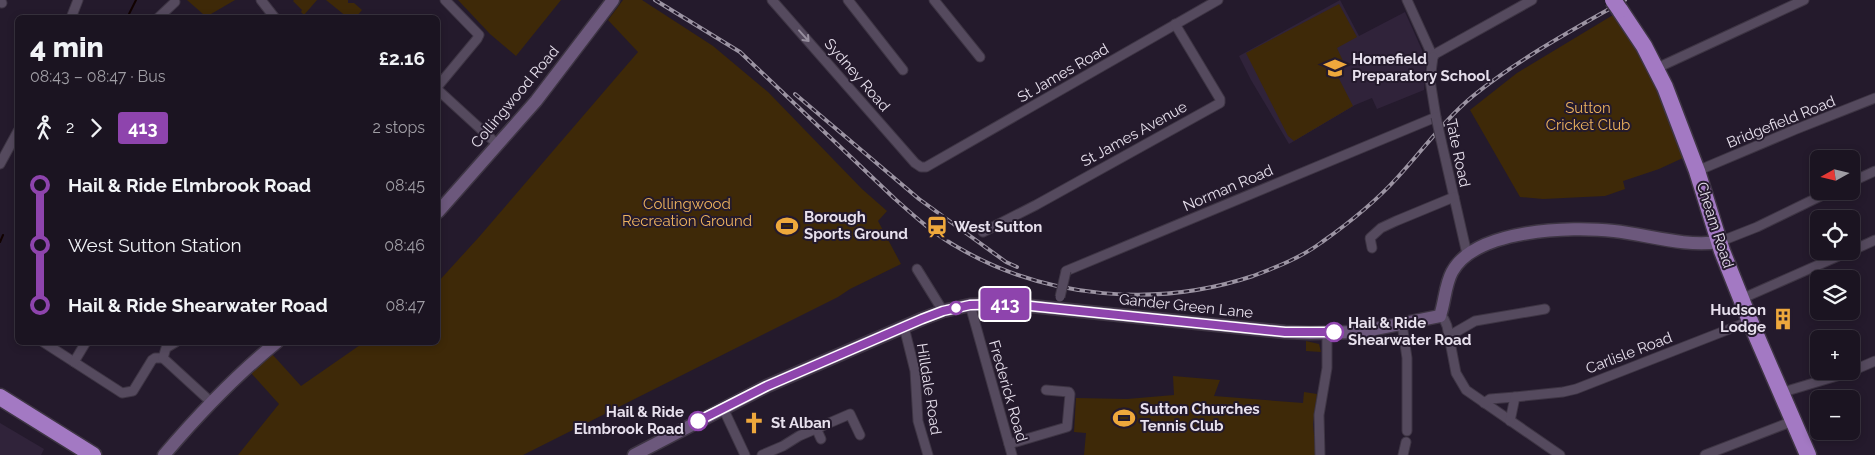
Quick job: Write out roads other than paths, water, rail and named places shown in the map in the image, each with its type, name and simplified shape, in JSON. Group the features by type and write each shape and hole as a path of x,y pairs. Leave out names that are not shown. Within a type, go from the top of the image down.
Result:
{"highway":[{"name":"Cheam Road","path":"1616,5 1657,68 1697,171 1719,242 1741,299 1808,455"},
{"path":"0,398 93,455"}],"street":[{"path":"75,15 78,0"},
{"path":"261,0 273,15"},
{"path":"440,84 477,40 479,35 444,0"},
{"name":"Collingwood Road","path":"440,210 536,100 613,0"},
{"name":"Sydney Road","path":"772,0 915,163 921,167"},
{"path":"848,0 903,70"},
{"path":"934,0 980,57"},
{"path":"1407,0 1433,58 1436,54 1532,0"},
{"path":"1657,68 1804,0"},
{"name":"St James Road","path":"921,167 926,167 1215,1"},
{"path":"161,15 175,2"},
{"name":"St James Avenue","path":"983,232 1036,205 1220,103 1220,99 1176,24"},
{"name":"Tate Road","path":"1433,58 1430,80 1436,117 1467,254"},
{"path":"440,92 497,144"},
{"name":"Bridgefield Road","path":"1697,171 1875,98"},
{"name":"Norman Road","path":"1060,303 1066,272 1436,117"},
{"path":"0,164 15,136"},
{"path":"1860,178 1875,171"},
{"path":"1372,248 1370,238 1381,228 1454,197"},
{"path":"1560,455 1472,396 1460,383 1444,319 1440,316 1452,272 1467,254 1508,236 1570,230 1628,232 1695,244 1719,242 1750,230 1812,200"},
{"path":"1860,247 1875,240"},
{"path":"1741,299 1830,260"},
{"path":"917,269 943,311"},
{"name":"Gander Green Lane","path":"634,455 767,386 943,311 970,305 1060,303 1285,332 1360,332 1440,316"},
{"name":"Frederick Road","path":"970,305 1012,455"},
{"path":"1449,336 1475,320 1545,309"},
{"name":"Carlisle Road","path":"1484,403 1490,399 1563,392 1576,388 1750,321"},
{"path":"1402,324 1407,358 1407,431"},
{"name":"Hilldale Road","path":"904,327 915,371 918,421 928,455"},
{"path":"1320,455 1319,415 1327,368 1327,332"},
{"path":"48,345 122,393 133,391 152,360 162,358 211,402"},
{"path":"74,362 84,345"},
{"path":"162,358 166,348 171,345"},
{"path":"164,455 211,402 273,345"},
{"path":"1780,393 1847,373 1875,361"},
{"path":"1009,444 1068,427 1070,394 1068,392 1046,390"},
{"path":"1510,421 1515,397"},
{"path":"723,408 745,455"},
{"path":"762,455 783,446 792,439 850,414 860,435"},
{"path":"1705,455 1793,421"},
{"path":"816,428 821,439"},
{"path":"1403,455 1406,442"}],"waterway":[{"path":"128,15 136,0"},
{"path":"0,242 3,235"}],"railway":[{"path":"655,0 740,52 894,198 925,225 950,243 993,265 1065,288 1141,295 1179,292 1216,286 1253,276 1298,257 1342,227 1389,187 1443,125 1473,96 1509,69 1625,0"},
{"path":"795,94 919,199 1006,262 1017,267"}],"place":[{"name":"Homefield Preparatory School","path":"1335,68"},
{"name":"Borough Sports Ground","path":"787,226"},
{"name":"West Sutton","path":"937,227"},
{"name":"Hudson Lodge","path":"1783,319"},
{"name":"Hail & Ride Shearwater Road","path":"1334,332"},
{"name":"Sutton Churches Tennis Club","path":"1124,418"},
{"name":"Hail & Ride Elmbrook Road","path":"698,421"},
{"name":"St Alban","path":"754,423"}],"park label":[{"name":"Sutton Cricket Club","path":"1588,116"},
{"name":"Collingwood Recreation Ground","path":"687,212"}]}
